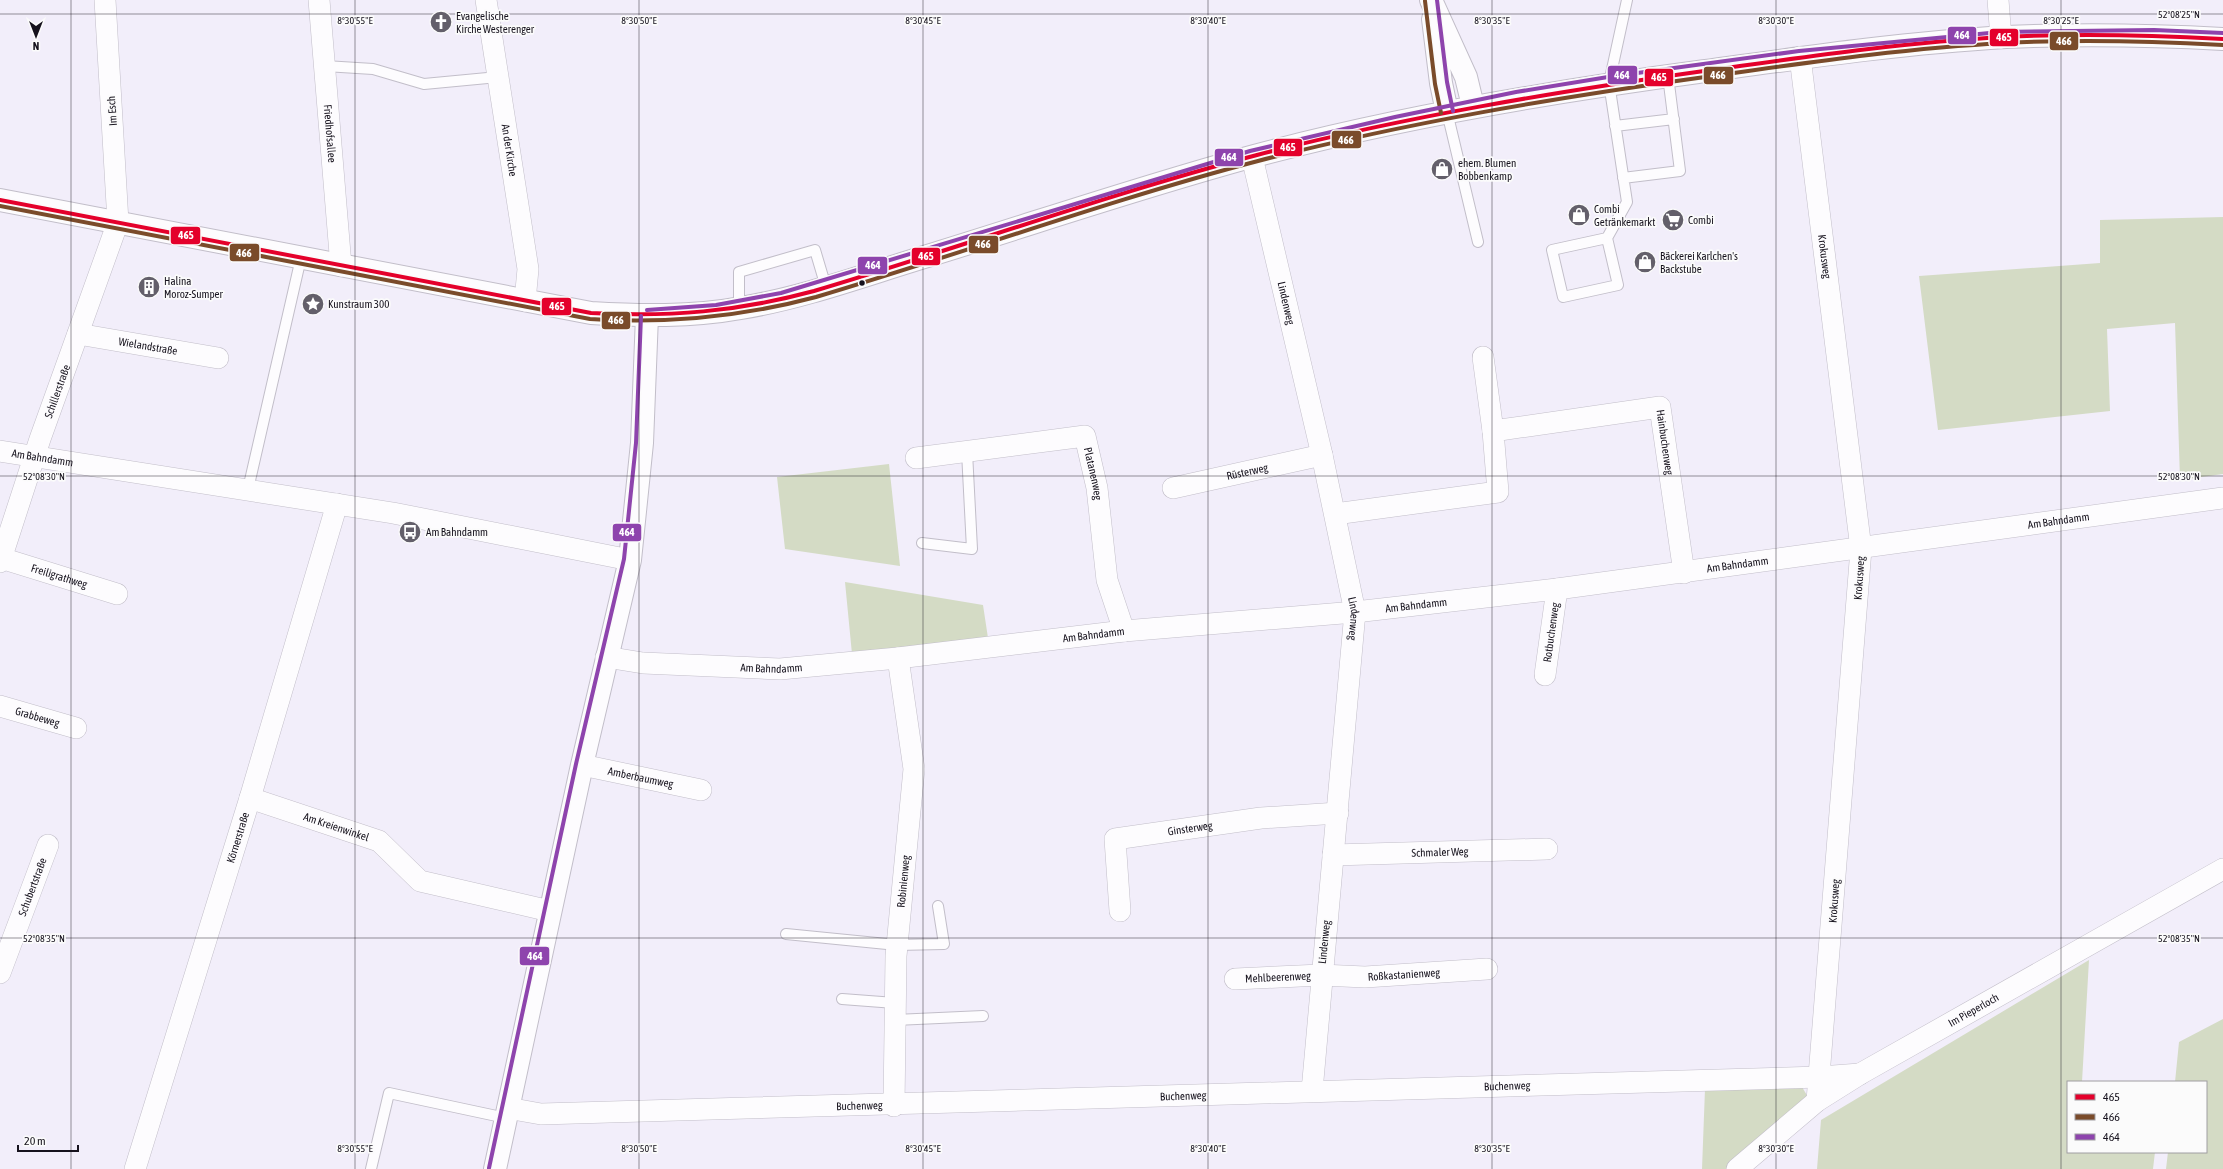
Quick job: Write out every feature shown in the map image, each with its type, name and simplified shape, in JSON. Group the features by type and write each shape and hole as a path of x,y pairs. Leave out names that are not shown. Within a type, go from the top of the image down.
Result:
{"street":[{"name":"Im Esch","path":"105,0 118,222"},
{"name":"Friedhofsallee","path":"319,0 341,266"},
{"name":"An der Kirche","path":"486,0 528,269 525,301"},
{"path":"1431,0 1466,77 1473,106"},
{"path":"1431,0 1441,83 1447,112"},
{"path":"1998,0 2001,38"},
{"path":"0,200 591,313 647,316 693,314 739,308 826,287 1252,157 1473,106 1609,83 1800,57 2001,38 2154,36 2223,39"},
{"name":"Krokusweg","path":"1800,57 1861,549 1817,1102"},
{"name":"Lindenweg","path":"1252,157 1322,455 1355,612 1338,813 1321,975 1312,1090"},
{"name":"Schillerstraße","path":"1,560 35,455 118,222"},
{"path":"495,1169 606,657 630,560 642,444 647,316"},
{"name":"Wielandstraße","path":"78,334 218,358"},
{"path":"1335,514 1498,492 1493,431 1483,357"},
{"name":"Hainbuchenweg","path":"1493,431 1660,407 1684,573"},
{"name":"Platanenweg","path":"916,458 1085,436 1097,488 1107,580 1124,631"},
{"name":"Am Bahndamm","path":"0,451 35,455 337,504 630,560"},
{"name":"Rüsterweg","path":"1173,488 1322,455"},
{"name":"Am Bahndamm","path":"606,657 643,663 780,669 898,658 1124,631 1355,612 1556,589 1861,549 2223,498"},
{"name":"Körnerstraße","path":"135,1169 250,798 337,504"},
{"name":"Freiligrathweg","path":"1,560 117,594"},
{"name":"Rotbuchenweg","path":"1545,675 1556,589"},
{"name":"Robinienweg","path":"894,1106 897,946 914,769 898,658"},
{"name":"Grabbeweg","path":"0,706 76,728"},
{"name":"Amberbaumweg","path":"582,766 700,790"},
{"name":"Am Kreienwinkel","path":"250,798 379,841 420,881 550,910"},
{"name":"Ginsterweg","path":"1120,910 1115,839 1261,818 1338,813"},
{"name":"Schubertstraße","path":"0,973 48,845"},
{"name":"Schmaler Weg","path":"1333,855 1547,849"},
{"name":"Im Pieperloch","path":"1737,1169 1817,1102 1860,1074 2223,869"},
{"name":"Roßkastanienweg","path":"1321,975 1364,977 1487,969"},
{"name":"Mehlbeerenweg","path":"1235,979 1321,975"},
{"name":"Buchenweg","path":"507,1113 542,1114 894,1106 1312,1090 1820,1077 1860,1074"}],"lane":[{"path":"1607,238 1552,250 1564,297 1618,285 1607,238 1627,202 1609,83 1627,0"},
{"path":"324,66 373,69 424,84 498,76"},
{"path":"1623,178 1680,171 1668,76"},
{"path":"1447,112 1478,242"},
{"path":"1615,126 1674,119"},
{"path":"739,308 739,272 815,250 826,287"},
{"path":"248,489 301,258"},
{"path":"922,543 972,549 967,452"},
{"path":"786,934 897,946 944,944 938,906"},
{"path":"842,999 895,1011 983,1016"},
{"path":"371,1169 389,1092 507,1113"}],"green space":[{"path":"2223,217 2223,474 2180,480 2175,323 2107,329 2110,411 1938,430 1919,276 2100,263 2100,220"},
{"path":"889,464 900,566 785,549 777,477"},
{"path":"845,582 983,605 988,638 852,654"},
{"path":"2089,960 2082,1081 2067,1081 2067,1153 2155,1153 2153,1169 1817,1169 1821,1120"},
{"path":"2223,1019 2223,1169 2166,1169 2168,1153 2207,1153 2207,1081 2175,1081 2179,1042"},
{"path":"1802,1087 1808,1097 1794,1112 1726,1169 1702,1169 1705,1089"}],"transit line":[{"name":"464","path":"1437,0 1447,82 1453,111"},
{"name":"466","path":"1425,1 1435,84 1441,113"},
{"name":"464","path":"647,310 716,305 781,293 1250,151 1395,117 1516,92 1608,77 1799,51 2000,32 2154,30 2223,33"},
{"name":"465","path":"0,200 591,313 676,313 758,304 814,291 1201,170 1312,141 1423,117 1535,97 1779,60 1930,42 2060,35 2223,39"},
{"name":"466","path":"0,206 590,319 676,320 760,310 816,297 1202,176 1313,147 1424,123 1536,103 1780,66 1930,48 2060,41 2223,45"},
{"name":"464","path":"489,1168 576,764 624,559 636,443 641,316"}],"place":[{"name":"Evangelische Kirche Westerenger","path":"441,22"},
{"name":"ehem. Blumen Bobbenkamp","path":"1442,169"},
{"name":"Combi Getränkemarkt","path":"1579,215"},
{"name":"Combi","path":"1673,220"},
{"name":"Bäckerei Karlchen's Backstube","path":"1645,262"},
{"name":"Halina Moroz-Sumper","path":"149,287"},
{"name":"Kunstraum 300","path":"313,304"},
{"name":"Am Bahndamm","path":"410,532"}]}
